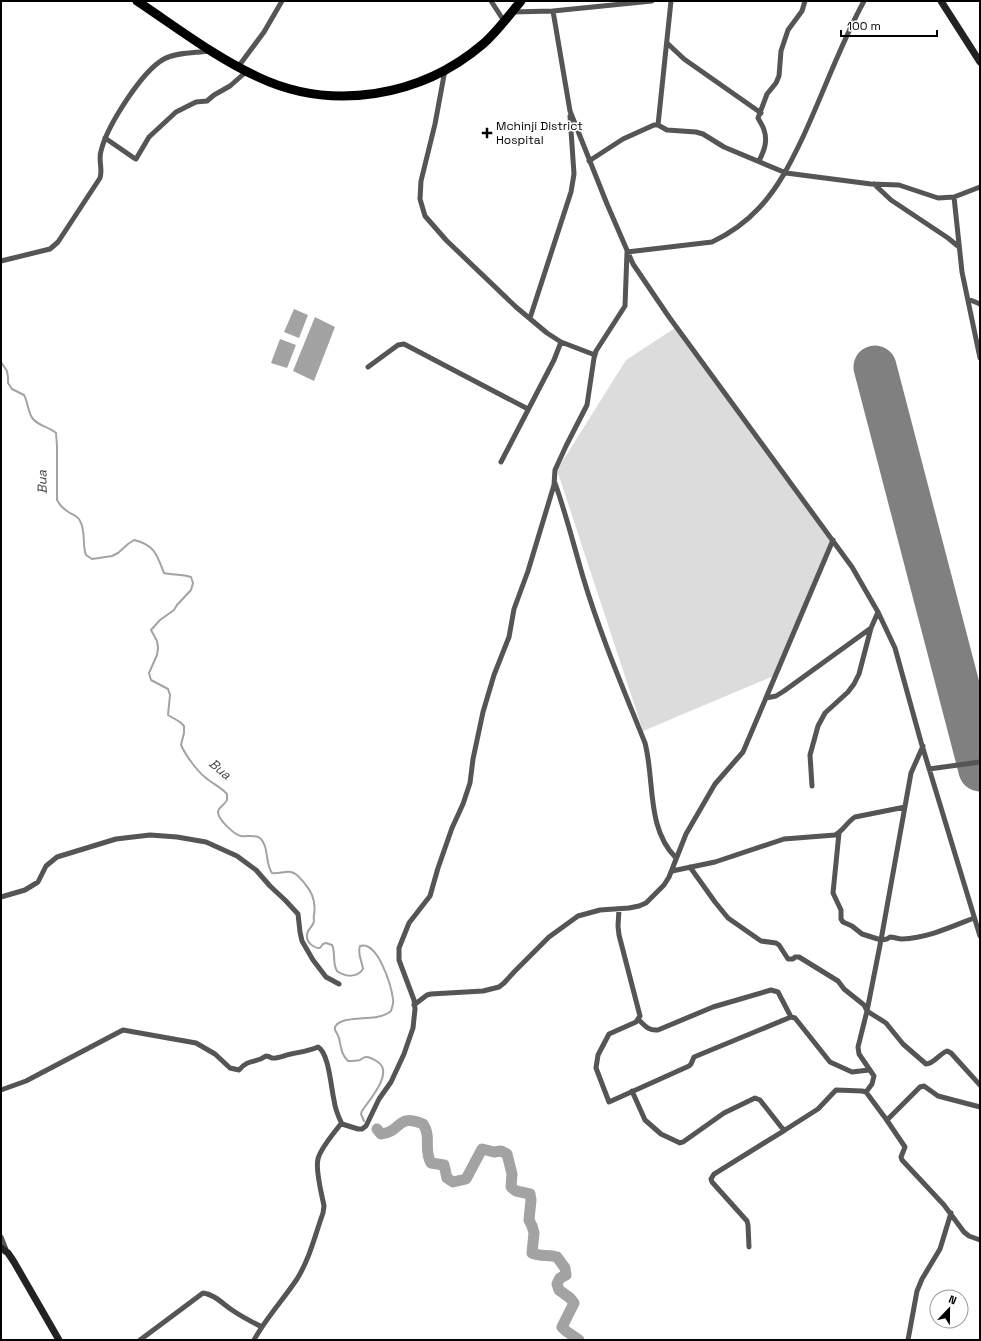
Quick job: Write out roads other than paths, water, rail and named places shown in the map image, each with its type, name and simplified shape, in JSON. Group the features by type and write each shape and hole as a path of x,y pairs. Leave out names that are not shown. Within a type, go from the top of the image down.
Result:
{"highway":[{"path":"142,2 212,51 243,69 275,84 295,90 335,96 353,96 374,94 416,84 445,70 471,54 484,43 521,1"}],"street":[{"path":"105,138 136,159 149,137 176,112 196,102 207,102 214,95 230,86 243,69 282,1"},
{"path":"491,1 504,21"},
{"path":"511,12 552,11 652,1"},
{"path":"658,125 671,1"},
{"path":"759,161 765,149 766,140 765,131 759,120 761,112 767,94 776,83 779,76 781,51 788,30 802,11 805,1"},
{"path":"627,252 712,242 751,216 760,207 786,173 817,107 849,29 864,1"},
{"path":"941,1 980,62"},
{"path":"530,318 571,192 574,174 570,111 552,11"},
{"path":"666,42 684,59 761,112"},
{"path":"1,260 50,249 58,242 102,174 100,152 112,124 139,84 160,62 165,58 178,55 212,51"},
{"path":"445,70 435,124 421,181 420,199 425,216 446,240 547,333 562,342 595,355"},
{"path":"570,111 589,161 633,264 669,317 833,540 852,567 878,612 895,648 922,746 980,935"},
{"path":"589,161 623,139 654,125 658,125 667,130 702,134 724,147 786,173 874,184 899,185 938,198 954,197 980,187"},
{"path":"874,184 891,200 959,247"},
{"path":"954,197 962,272 980,358"},
{"path":"342,1124 358,1129 362,1129 366,1126 379,1099 391,1082 404,1054 412,1028 414,1000 399,960 399,948 409,923 430,896 452,828 463,804 470,783 473,759 483,712 494,675 509,637 517,599 528,571 554,482 555,470 587,405 595,355 625,306 627,252"},
{"path":"968,299 980,304"},
{"path":"501,462 562,342"},
{"path":"368,367 398,345 404,344 528,408"},
{"path":"554,482 563,506 597,620 645,743 648,754 652,799 660,830 665,843 676,858"},
{"path":"414,1005 430,994 483,991 499,987 549,937 578,916 600,910 639,906 646,903 664,884 672,871 686,834 715,784 743,752 833,540"},
{"path":"812,786 810,755 818,726 825,714 848,692 854,684 859,674 871,628 878,612"},
{"path":"766,698 776,696 784,691 871,628"},
{"path":"866,1092 874,1080 874,1076 859,1054 858,1047 867,1011 881,940 912,768 922,746"},
{"path":"929,769 980,762"},
{"path":"905,808 855,817 848,822 840,833 833,893 841,910 842,922 852,926 862,934 881,940 890,937 900,939 929,935 974,918"},
{"path":"672,871 715,862 784,839 835,835 840,833"},
{"path":"1,897 24,890 38,882 46,866 57,857 116,839 150,835 177,837 206,842 237,856 256,870 285,900 298,914 302,942 313,960 326,977 339,984"},
{"path":"690,867 728,918 740,928 761,942 776,943 788,959 790,960 795,957 799,957 838,981 864,1005 867,1011 886,1023 903,1044 926,1064 929,1064 947,1051 951,1053 980,1085"},
{"path":"619,909 619,934 640,1014 639,1020"},
{"path":"639,1020 647,1028 658,1030 713,1007 775,990 778,992 791,1017 795,1018 830,1062 852,1072 869,1070"},
{"path":"639,1020 609,1034 598,1055 596,1064 609,1102 689,1066 694,1057 791,1017"},
{"path":"1,1090 26,1081 123,1030 196,1043 216,1054 230,1068 237,1070 248,1062 258,1061 266,1056 273,1058 280,1056 284,1057 318,1047 321,1048 326,1059 332,1082 335,1104 342,1124"},
{"path":"886,1119 888,1119 922,1086 938,1096 980,1107"},
{"path":"749,1247 747,1221 711,1179 714,1174 818,1109 836,1090 866,1092 905,1147 901,1159 951,1213 964,1232 968,1236 980,1240"},
{"path":"632,1091 645,1120 661,1134 680,1143 724,1114 755,1098 760,1100 785,1130"},
{"path":"254,1340 297,1278 310,1253 324,1212 317,1167 318,1159 339,1126 342,1124"},
{"path":"908,1340 917,1291 922,1279 940,1249 951,1213"},
{"path":"1,1237 8,1253 59,1340"},
{"path":"1,1248 8,1253"},
{"path":"140,1340 203,1293 211,1295 232,1310 262,1327"}],"waterway":[{"name":"Bua","path":"1,362 7,371 8,383 12,389 24,395 33,419 56,433 57,500 64,509 79,519 83,529 86,555 92,559 112,556 134,540 151,548 157,556 164,573 191,577 193,583 191,590 174,610 160,620 151,630 157,641 158,648 157,655 149,673 151,680 168,689 170,695 168,715 184,726 181,745 186,754 203,775 227,794 227,800 218,810 221,819 227,827 238,835 255,836 263,841 268,865 272,873 293,873 299,876 308,887 313,898 315,911 314,922 307,933 307,938 310,944 317,948 320,948 326,943 332,945 337,971 351,976 358,974 363,969 359,955 360,946 367,946 372,950 382,965 390,984 393,999 391,1011 377,1017 345,1020 340,1022 336,1026 335,1030 343,1053 348,1061 361,1060 364,1057 368,1057 378,1062 382,1067 383,1073 379,1086 362,1111 361,1114 364,1121"},
{"name":"Bua","path":"377,1129 381,1134 388,1133 403,1122 414,1121 423,1124 426,1129 428,1153 431,1163 444,1165 447,1178 453,1182 466,1179 482,1149 494,1152 501,1151 507,1154 512,1174 511,1187 516,1191 530,1194 531,1200 529,1220 534,1233 532,1253 557,1257 565,1268 566,1275 560,1278 557,1284 559,1290 574,1303 562,1327 579,1340"}],"place":[{"name":"Mchinji District Hospital","path":"487,133"}]}
